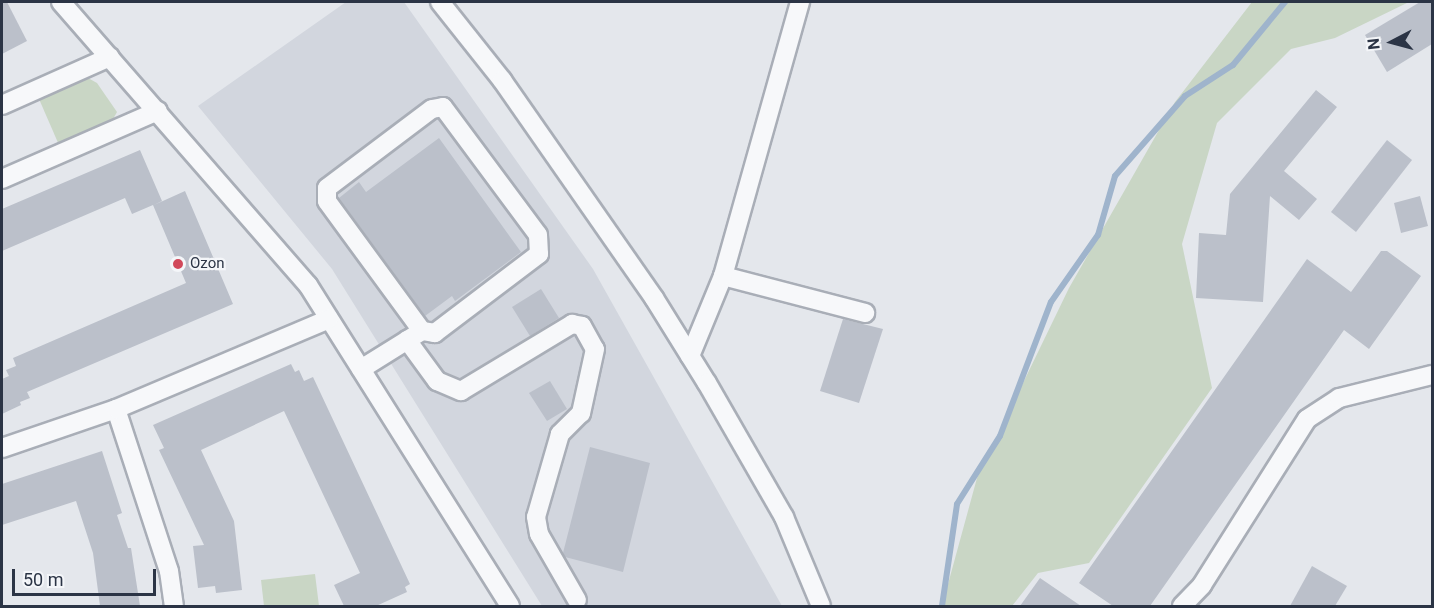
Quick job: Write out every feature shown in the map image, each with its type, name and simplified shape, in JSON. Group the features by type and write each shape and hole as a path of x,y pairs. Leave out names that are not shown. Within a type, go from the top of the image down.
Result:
{"street":[{"path":"61,2 308,285 510,606"},
{"path":"440,2 502,80 690,356 784,517 821,606"},
{"path":"690,356 723,276 800,2"},
{"path":"2,105 110,57"},
{"path":"361,369 414,335 435,333 539,255 538,235 443,107 432,109 331,184 326,195 414,335 437,381 461,391 572,324 582,326 595,348 581,413 560,434 536,517 539,534 577,600"},
{"path":"2,179 158,111"},
{"path":"723,276 865,313"},
{"path":"2,448 116,409 329,319"},
{"path":"1182,606 1202,585 1307,419 1340,398 1432,375"},
{"path":"116,409 169,571 174,606"}],"shaded area":[{"path":"346,2 404,2 593,269 782,606 542,606 332,269 198,106"}],"green space":[{"path":"1252,2 1409,2 1335,38 1291,49 1217,123 1182,244 1212,388 1089,563 1038,573 1012,606 942,606 977,478 1069,288 1175,102"},
{"path":"88,78 97,83 117,112 112,121 59,145 39,99"},
{"path":"315,574 319,606 264,606 261,580"}],"building":[{"path":"2,2 7,2 27,41 2,54"},
{"path":"1420,2 1432,2 1432,44 1387,72 1365,35"},
{"path":"1316,90 1337,107 1284,171 1317,199 1299,220 1270,196 1263,302 1196,298 1199,233 1226,235 1230,194"},
{"path":"439,138 521,252 455,301 452,296 425,316 339,198 359,182 366,192"},
{"path":"1387,140 1412,160 1356,232 1331,212"},
{"path":"140,150 162,201 154,205 185,191 233,304 27,392 30,398 2,414 2,379 9,376 6,370 16,366 13,358 186,283 153,205 132,214 125,198 2,251 2,209"},
{"path":"1420,196 1428,226 1401,233 1394,203"},
{"path":"1381,251 1387,251 1421,276 1369,349 1344,330 1150,606 1113,606 1079,583 1307,259 1351,292"},
{"path":"541,289 559,318 530,336 512,307"},
{"path":"843,319 883,329 859,403 820,391"},
{"path":"291,364 295,372 299,370 304,381 313,377 410,584 405,587 407,592 376,606 344,606 334,585 360,573 284,411 201,450 234,521 242,590 216,593 215,586 198,588 193,546 204,545 159,450 164,448 153,425"},
{"path":"550,381 567,409 547,421 529,393"},
{"path":"590,447 650,463 623,572 565,557 563,553"},
{"path":"102,451 122,513 117,515 128,548 131,548 140,606 100,606 93,553 76,501 2,525 2,484"},
{"path":"1312,566 1347,586 1335,606 1290,606"},
{"path":"1040,578 1081,606 1020,606"}],"waterway":[{"path":"942,606 957,504 1000,436 1051,302 1098,235 1115,176 1185,96 1233,65 1285,2"}],"place":[{"name":"Ozon","path":"178,264"}]}
